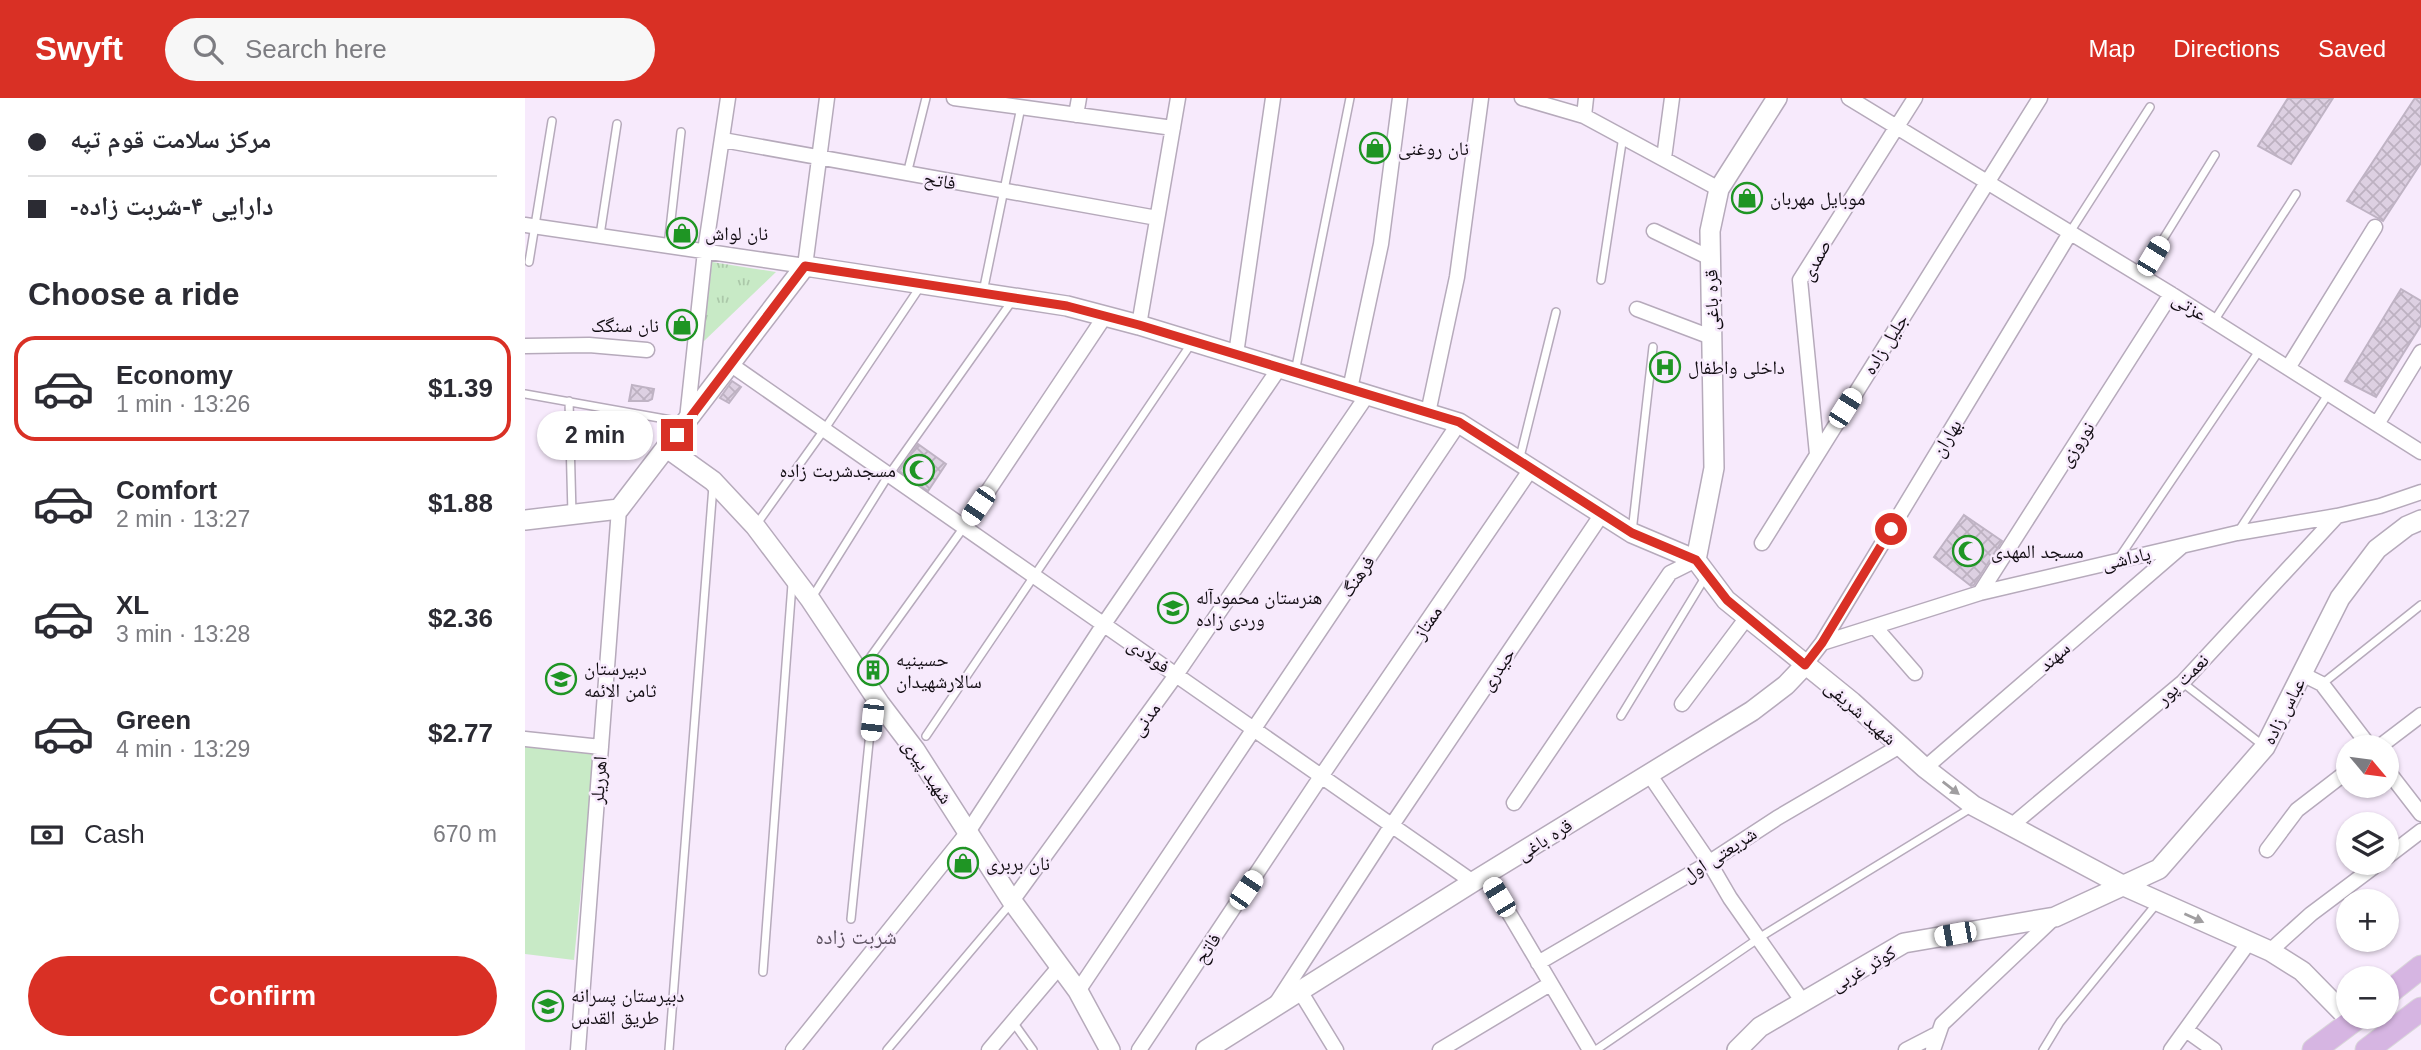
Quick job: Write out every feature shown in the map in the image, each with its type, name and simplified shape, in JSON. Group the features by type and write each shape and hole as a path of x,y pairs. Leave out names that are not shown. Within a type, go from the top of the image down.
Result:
{"main road":[{"path":"2399,984 2421,967"},
{"path":"2361,1029 2373,1048 2421,1009"},
{"path":"2314,1050 2342,1029"}],"street":[{"path":"686,423 705,251 728,98"},
{"path":"525,520 619,509 805,266 827,98"},
{"path":"954,98 1173,128"},
{"path":"1076,115 1079,98"},
{"path":"1139,325 1178,98"},
{"path":"1236,354 1273,98"},
{"path":"1359,391 1400,98"},
{"path":"1427,413 1457,278 1481,98"},
{"path":"1522,98 1584,116 1719,189"},
{"path":"1584,116 1587,98"},
{"path":"1664,158 1672,98"},
{"name":"قره باغی","path":"1701,567 1714,468 1710,231 1719,189 1777,98"},
{"name":"عزتی","path":"1849,98 2214,321 2421,452"},
{"name":"صمدی","path":"1817,454 1800,280 1915,98"},
{"name":"جلیل زاده","path":"1762,543 2040,98"},
{"name":"فاتح","path":"723,141 1157,218"},
{"path":"530,226 805,266"},
{"path":"2288,368 2375,227"},
{"path":"1654,231 1710,258"},
{"name":"بهاران","path":"1822,643 2070,233"},
{"name":"شهید شریفى","path":"805,266 1067,306 1139,325 1459,422 1632,533 1701,567 1727,600 1852,702 1925,768 1974,806 2124,886 2270,951 2302,971 2336,1002"},
{"name":"نوروزی","path":"1980,593 2171,295"},
{"path":"1637,309 1711,337"},
{"path":"964,527 1105,316"},
{"path":"525,346 589,345 647,351"},
{"path":"2377,424 2421,352"},
{"name":"فولادی","path":"730,364 1392,825 1480,878"},
{"path":"793,1050 968,832 1104,624 1288,370"},
{"name":"مدنی","path":"1012,901 1176,675 1359,391"},
{"name":"فرهنگ","path":"1078,991 1459,422"},
{"name":"شهید پیری","path":"667,448 713,481 755,526 810,599 874,695 915,750 1012,901 1078,991 1109,1050"},
{"name":"ممتاز","path":"1322,775 1525,465"},
{"name":"پاداشی","path":"1822,643 1980,593 2237,533 2337,516 2380,506 2421,492"},
{"name":"اهرریلر","path":"578,1050 619,509"},
{"name":"حیدری","path":"1273,1007 1602,514"},
{"name":"نعمت پور","path":"2011,826 2183,682 2337,516"},
{"name":"عباس زاده","path":"2124,886 2159,869 2265,747 2340,598 2377,550 2407,526 2421,520"},
{"name":"سهند","path":"1925,768 2183,545"},
{"path":"1514,803 1670,573 1701,567"},
{"path":"1682,704 1748,616"},
{"path":"1875,626 1915,673"},
{"path":"1805,665 1822,643"},
{"name":"قره باغی","path":"1206,1050 1752,711 1786,685 1805,665"},
{"path":"2302,674 2322,684 2361,735"},
{"path":"2395,735 2421,715"},
{"path":"525,739 601,747"},
{"name":"شریعتی اول","path":"1538,963 1900,746"},
{"path":"1649,774 1709,862 1730,898 1803,1002"},
{"name":"فاتح","path":"1139,1050 1322,775"},
{"path":"2267,850 2297,810 2336,780"},
{"path":"2399,785 2421,814"},
{"path":"2399,848 2421,831"},
{"path":"2270,951 2363,875"},
{"path":"1480,878 1538,963 1590,1050"},
{"name":"کوثر غربی","path":"1737,1050 1760,1027 1904,943 2055,917 2124,886"},
{"path":"1933,1050 1942,1024 2055,917"},
{"path":"2171,1050 2249,943"},
{"path":"989,1050 1060,966"},
{"path":"1440,1050 1550,984"},
{"path":"1300,991 1336,1050"},
{"path":"2186,1030 2214,1050"},
{"path":"1906,1050 1937,1034"}],"lane":[{"path":"907,174 926,98"},
{"path":"1288,370 1350,98"},
{"path":"982,293 1021,107"},
{"path":"2070,233 2150,107"},
{"path":"529,262 530,226 552,121"},
{"path":"600,236 617,124"},
{"path":"668,246 681,132"},
{"path":"1601,280 1623,135"},
{"path":"2141,276 2215,155"},
{"path":"2214,321 2296,194"},
{"path":"755,526 824,430 922,284"},
{"path":"810,599 888,476 1014,298"},
{"path":"1525,465 1556,312"},
{"path":"926,736 1193,341"},
{"path":"1632,533 1653,347"},
{"path":"2118,559 2260,350"},
{"path":"2237,533 2329,393"},
{"path":"525,394 686,423"},
{"path":"569,401 572,514"},
{"path":"669,1050 713,481"},
{"path":"869,659 964,527"},
{"path":"1621,716 1701,567"},
{"path":"763,972 793,576"},
{"path":"2322,684 2421,605"},
{"path":"2183,682 2265,747"},
{"path":"851,919 874,695"},
{"path":"1595,1050 1758,939 1974,806"},
{"path":"887,1050 1012,901"},
{"path":"2043,1050 2060,1022 2158,902"},
{"path":"1012,1021 1033,1050"}],"green space":[{"path":"712,262 776,272 703,342"},
{"path":"525,742 595,750 574,960 525,954"}],"building":[{"path":"2288,98 2333,98 2291,164 2258,146"},
{"path":"2415,98 2421,98 2421,163 2383,221 2347,201"},
{"path":"2401,289 2421,301 2421,325 2376,397 2345,381"},
{"path":"732,381 741,387 729,403 720,398"},
{"path":"632,385 654,389 652,399 629,401"},
{"name":"مسجدشربت زاده","path":"918,444 946,464 928,491 899,471"},
{"name":"مسجد المهدی","path":"1964,515 2002,541 1971,586 1934,557"}],"place":[{"name":"نان روغنی","path":"1375,148"},
{"name":"موبایل مهربان","path":"1747,198"},
{"name":"نان لواش","path":"682,233"},
{"name":"نان سنگک","path":"682,325"},
{"name":"داخلی واطفال","path":"1665,367"},
{"name":"مسجدشربت زاده","path":"919,470"},
{"name":"مسجد المهدی","path":"1968,551"},
{"name":"هنرستان محمودآله وردی زاده","path":"1173,608"},
{"name":"حسینیه سالارشهیدان","path":"873,670"},
{"name":"دبیرستان ثامن الائمه","path":"561,679"},
{"name":"نان بربری","path":"963,863"},
{"name":"دبیرستان پسرانه طریق القدس","path":"548,1006"}],"district":[{"name":"شربت زاده","path":"856,937"}],"route":[{"path":"677,435 805,266 1067,306 1139,325 1459,422 1632,533 1696,560 1727,600 1805,665 1822,643 1891,529"}]}
